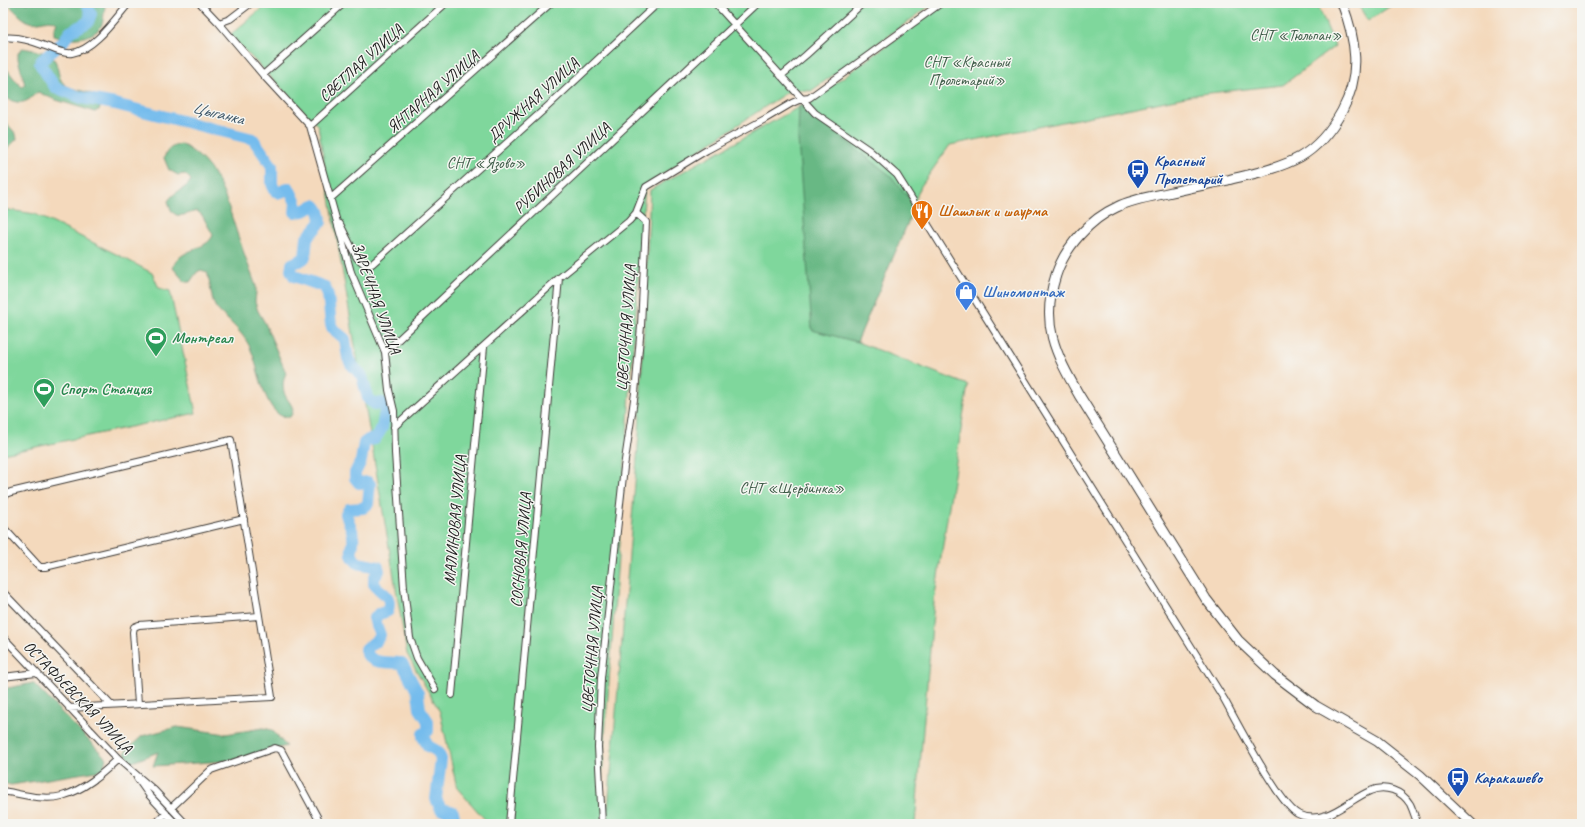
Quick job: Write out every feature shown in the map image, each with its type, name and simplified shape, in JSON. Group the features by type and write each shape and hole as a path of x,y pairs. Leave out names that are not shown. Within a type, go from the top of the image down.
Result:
{"main road":[{"path":"1342,3 1349,23 1356,59 1354,81 1348,100 1335,125 1319,143 1300,157 1273,169 1145,198 1116,207 1094,222 1076,240 1059,265 1051,290 1048,316 1053,341 1063,367 1206,599 1238,640 1275,675 1316,706 1377,741 1420,775 1472,824"}],"street":[{"path":"3,38 35,42 55,50 71,53 82,51 96,41 129,3"},
{"name":"ЗАРЕЧНАЯ УЛИЦА","path":"200,3 219,23 263,76 310,126 351,272 386,352 389,390 394,411 404,588 410,638 417,658 435,689"},
{"path":"219,23 230,19 251,3"},
{"path":"263,76 344,3"},
{"name":"СВЕТЛАЯ УЛИЦА","path":"310,126 446,3"},
{"name":"ЯНТАРНАЯ УЛИЦА","path":"330,199 551,3"},
{"name":"ДРУЖНАЯ УЛИЦА","path":"332,208 357,258 365,264 372,264 548,106 658,3"},
{"path":"715,3 815,113 869,150 897,176 1224,699 1275,787 1286,803 1297,813 1312,818 1336,811 1371,790 1391,789 1399,793 1409,803 1418,824"},
{"name":"РУБИНОВАЯ УЛИЦА","path":"386,352 758,3"},
{"path":"781,76 806,56 862,3"},
{"path":"394,427 559,278 629,221 636,213 646,187 707,150 801,99 809,98 941,3"},
{"name":"ЦВЕТОЧНАЯ УЛИЦА","path":"602,824 598,748 601,678 624,467 635,393 642,302 646,222 636,213"},
{"name":"СОСНОВАЯ УЛИЦА","path":"509,824 559,278"},
{"name":"МАЛИНОВАЯ УЛИЦА","path":"452,695 484,347"},
{"path":"3,495 231,440 272,697 69,708"},
{"path":"3,527 40,567 45,567 244,519"},
{"path":"3,592 111,705"},
{"path":"138,704 134,627 139,625 259,616"},
{"name":"ОСТАФЬЕВСКАЯ УЛИЦА","path":"3,637 118,759 146,783 186,824"},
{"path":"3,677 36,673"},
{"path":"171,808 211,770 275,748 281,750 321,824"},
{"path":"3,791 46,797 61,796 82,787 100,776 118,759"},
{"name":"ОСТАФЬЕВСКАЯ УЛИЦА","path":"135,775 149,795 176,824"},
{"path":"155,824 166,814"}],"green space":[{"path":"7,3 106,3 103,22 96,32 84,37 65,38 54,35 54,29 57,23 54,21 47,20 32,23 29,22 20,16"},
{"name":"СНТ «Язово»","path":"268,3 934,3 811,91 792,89 645,186 601,792 608,809 607,824 489,824 457,788 440,712 407,654 318,126 230,35"},
{"name":"СНТ «Щербинка»","path":"944,3 1317,3 1335,46 1283,85 1200,94 950,145 921,186 857,342 968,385 934,602 915,824 608,824 639,434 650,190 815,98"},
{"name":"СНТ «Тюльпан»","path":"1357,3 1395,3 1368,21"},
{"path":"23,48 51,56 56,62 60,78 64,84 71,88 96,96 100,109 95,112 53,99 38,92 22,102 11,101 5,97 3,95 3,65 22,87 25,85 18,59 18,53"},
{"path":"799,105 891,176 915,206 857,342 812,330 798,139"},
{"path":"3,119 16,134 17,139 8,148 3,142"},
{"path":"181,144 194,152 204,161 212,171 224,194 256,286 255,302 258,311 265,323 286,373 283,386 285,395 293,408 290,417 281,416 274,411 264,391 254,358 244,337 216,308 207,272 201,270 197,272 190,282 185,282 173,268 176,261 186,253 205,244 213,235 202,215 197,211 179,215 175,214 170,208 168,201 171,197 186,186 191,180 185,174 178,175 169,170 164,158 170,148"},
{"path":"3,209 35,214 152,273 159,288 170,291 196,413 3,454"},
{"path":"33,683 106,758 103,770 11,785 3,783 3,689"},
{"path":"177,727 226,734 263,728 272,730 286,746 239,760 153,766 158,752 130,763 125,752 142,736"}],"waterway":[{"name":"Цыганка","path":"87,3 91,14 88,22 70,32 62,43 41,61 40,64 55,87 82,98 115,104 253,139 272,166 272,184 275,191 280,193 289,188 296,203 295,212 304,211 314,205 318,210 321,222 307,238 305,257 292,264 291,270 294,276 325,287 328,295 331,325 333,329 345,339 348,358 351,364 362,376 368,399 375,404 383,403 386,405 382,428 375,439 368,440 364,443 361,461 355,473 355,478 359,483 368,482 370,484 368,504 363,508 349,509 346,514 353,533 352,556 358,563 378,567 379,571 374,578 374,584 386,595 389,601 388,611 379,614 374,618 380,635 377,640 366,649 367,654 370,658 380,662 402,663 418,693 420,709 428,721 428,731 423,734 423,737 428,746 437,751 441,759 436,799 441,809 451,811 453,813 455,824"}],"place":[{"name":"Красный Пролетарий","path":"1138,190"},
{"name":"Шашлык и шаурма","path":"922,230"},
{"name":"Шиномонтаж","path":"966,312"},
{"name":"Монтреал","path":"156,358"},
{"name":"Спорт Станция","path":"44,408"},
{"name":"Каракашево","path":"1458,798"}],"park label":[{"name":"СНТ «Красный Пролетарий»","path":"967,71"}]}
